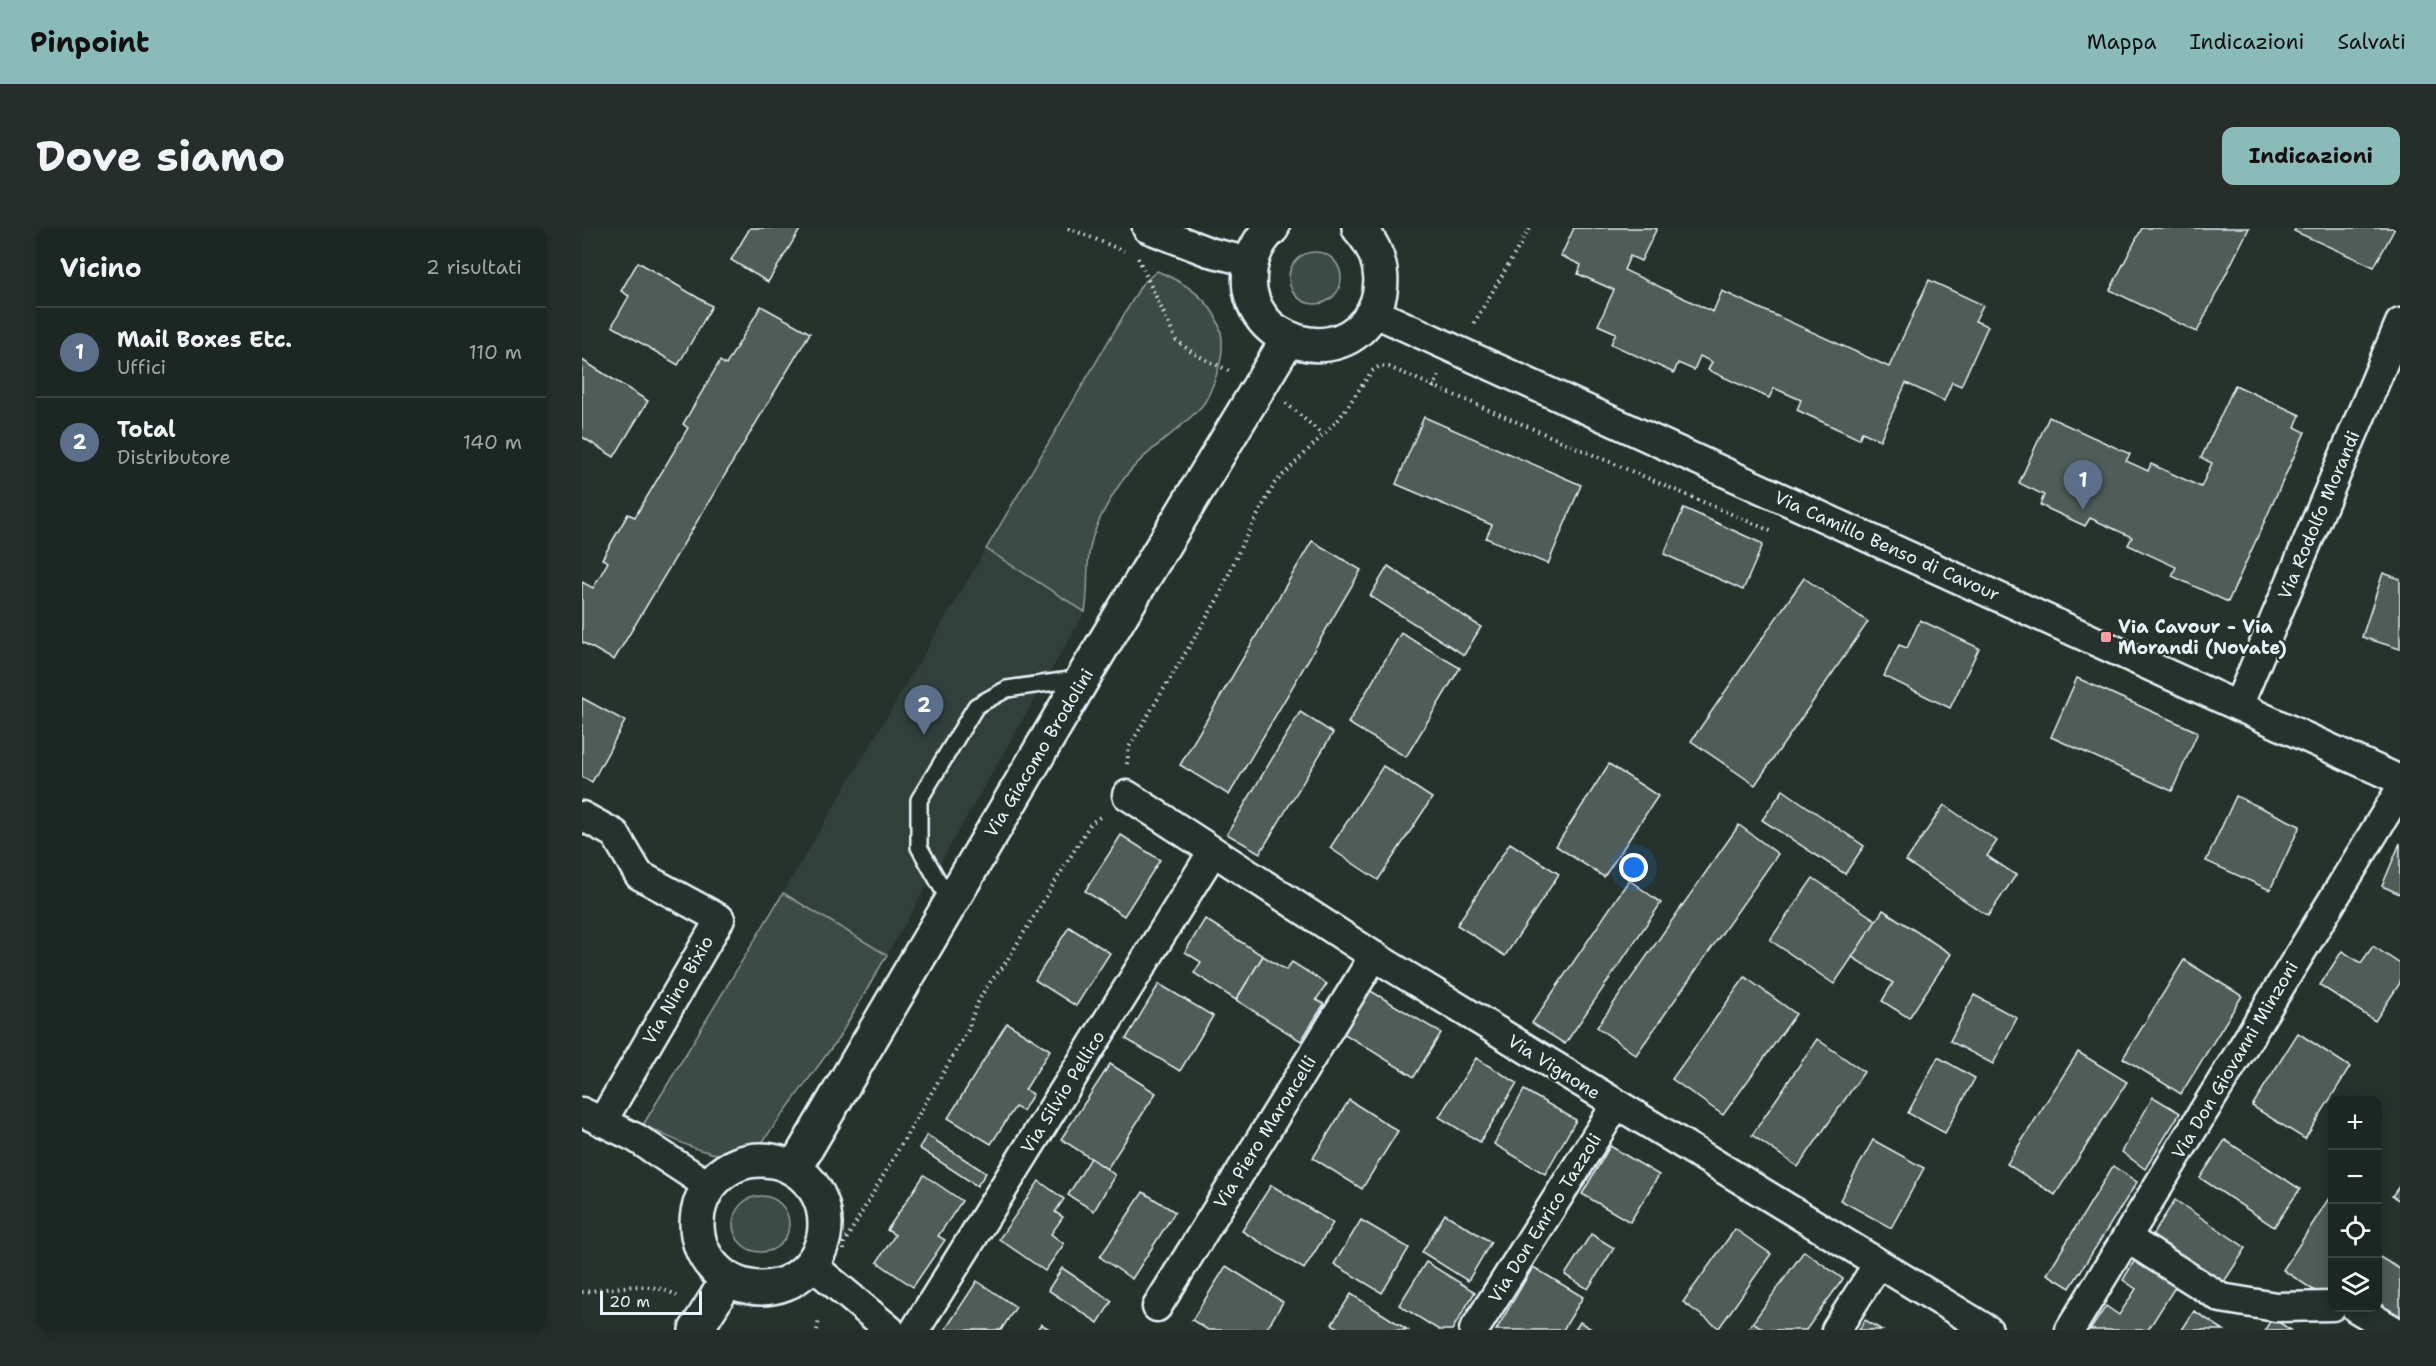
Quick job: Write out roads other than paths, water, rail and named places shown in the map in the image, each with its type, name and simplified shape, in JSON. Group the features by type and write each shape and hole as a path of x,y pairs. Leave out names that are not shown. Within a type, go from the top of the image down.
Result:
{"street":[{"path":"1147,228 1209,252 1251,262"},
{"path":"1272,228 1258,244 1251,262 1249,280 1252,299 1260,315 1272,329 1288,339 1303,344 1336,342 1364,325 1373,312 1380,295 1382,276 1379,257 1370,240 1359,228"},
{"name":"Via Camillo Benso di Cavour","path":"1373,312 2400,780"},
{"name":"Via Rodolfo Morandi","path":"2238,706 2400,323"},
{"name":"Via Giacomo Brodolini","path":"794,1169 1083,678 1288,339"},
{"name":"Via Don Giovanni Minzoni","path":"2070,1330 2400,790"},
{"name":"Via Vignone","path":"1127,795 1212,853 1374,956 1988,1330"},
{"name":"Via Nino Bixio","path":"582,816 619,839 639,875 720,919 592,1117"},
{"name":"Via Silvio Pellico","path":"915,1330 1212,853"},
{"name":"Via Piero Maroncelli","path":"1157,1307 1374,956"},
{"name":"Via Don Enrico Tazzoli","path":"1474,1330 1616,1105"},
{"path":"592,1117 636,1138 709,1186"},
{"path":"770,1161 794,1169 808,1180 819,1195 825,1213 826,1231 821,1249 812,1265 798,1278 782,1286 764,1289 745,1287 728,1280 714,1268 704,1254 698,1237 697,1219 701,1202 709,1186 729,1168 745,1162 770,1161"},
{"path":"2127,1238 2221,1298 2276,1307 2328,1306"},
{"path":"1836,1330 1878,1264"},
{"path":"812,1265 890,1330"},
{"path":"696,1330 728,1280"},
{"path":"2363,1312 2393,1330"}],"lane":[{"path":"950,902 919,847 919,800 976,706 1007,689 1083,678"}],"place":[{"name":"Mail Boxes Etc.","path":"2083,510"},
{"name":"Via Cavour - Via Morandi (Novate)","path":"2106,637"},
{"name":"Total","path":"924,735"}]}
